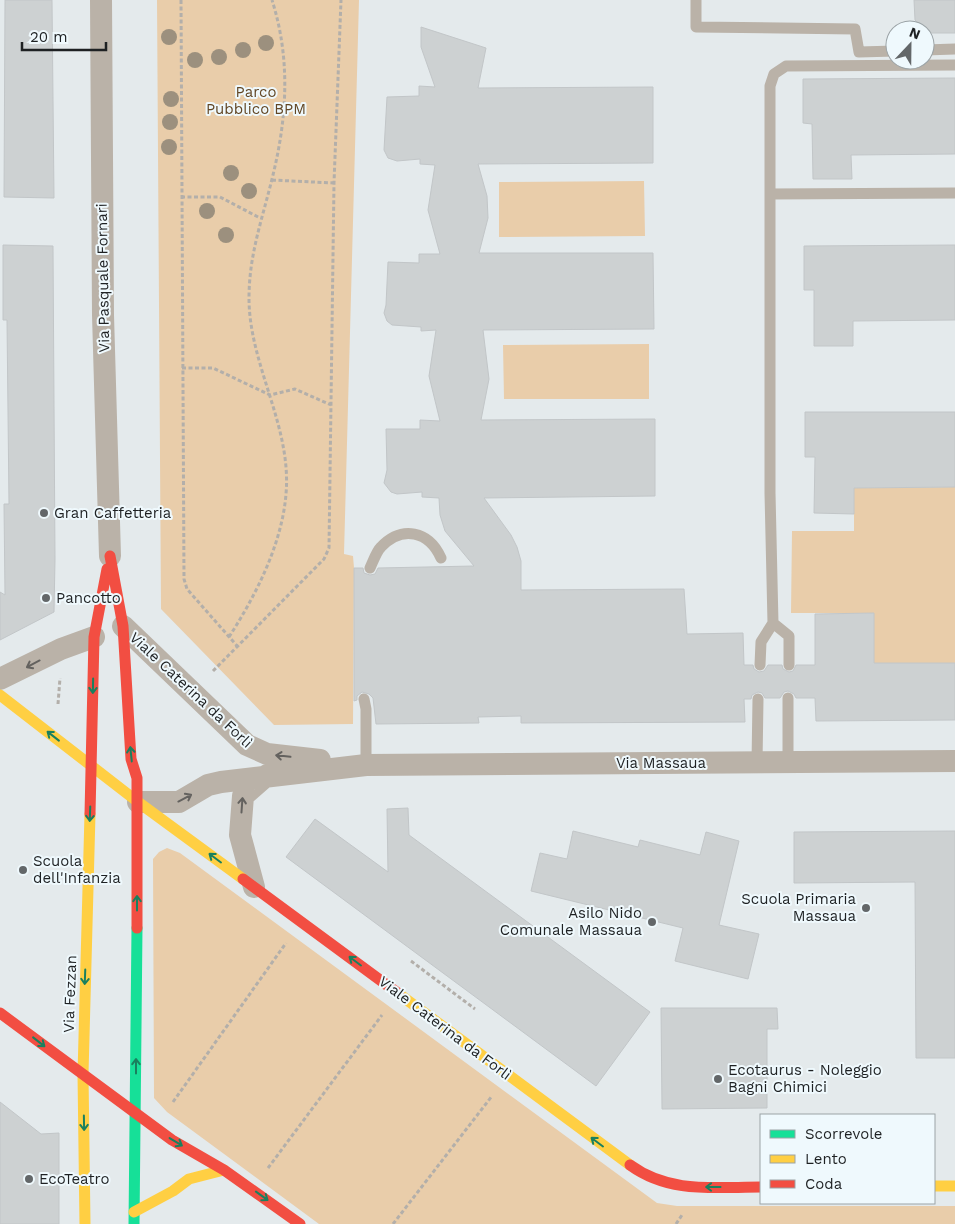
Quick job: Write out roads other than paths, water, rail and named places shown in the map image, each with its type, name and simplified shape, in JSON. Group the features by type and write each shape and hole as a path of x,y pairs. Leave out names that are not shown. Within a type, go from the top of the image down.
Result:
{"street":[{"name":"Via Pasquale Fornari","path":"101,0 103,315 110,556 123,626"},
{"name":"Via Pasquale Fornari","path":"94,637 110,556"},
{"name":"Viale Caterina da Forlì","path":"123,626 247,746 267,754 366,765"},
{"name":"Viale Caterina da Forlì","path":"123,626 131,759 137,778 138,802"},
{"path":"0,679 61,649 94,637 91,766"},
{"name":"Viale Caterina da Forlì","path":"0,696 138,802 637,1170 659,1182 687,1187 760,1187"},
{"name":"Via Massaua","path":"366,765 955,761"},
{"path":"134,1224 138,802 179,802 208,785 267,775 366,765"},
{"name":"Via Fezzan","path":"85,1224 83,1074 91,766"},
{"path":"254,887 240,835 243,796 267,775"},
{"path":"0,1013 172,1140 224,1170 300,1224"},
{"path":"134,1212 173,1191 189,1179 224,1170"},
{"path":"935,1186 955,1186"}],"lane":[{"path":"696,0 696,27 855,29 859,52 885,51"},
{"path":"935,50 955,49"},
{"path":"760,665 760,642 773,623 770,86 774,74 786,66 955,66"},
{"path":"770,194 955,193"},
{"path":"370,568 380,548 397,534 413,533 427,538 437,548 441,558"},
{"path":"773,623 789,636 789,665"},
{"path":"788,698 788,762"},
{"path":"364,699 366,709 366,765"},
{"path":"757,763 758,699"}],"place":[{"name":"Gran Caffetteria","path":"44,513"},
{"name":"Pancotto","path":"46,598"},
{"name":"Scuola dell'Infanzia","path":"23,870"},
{"name":"Scuola Primaria Massaua","path":"866,908"},
{"name":"Asilo Nido Comunale Massaua","path":"652,922"},
{"name":"Ecotaurus - Noleggio Bagni Chimici","path":"718,1079"},
{"name":"EcoTeatro","path":"29,1179"}],"park label":[{"name":"Parco Pubblico BPM","path":"256,100"}]}
